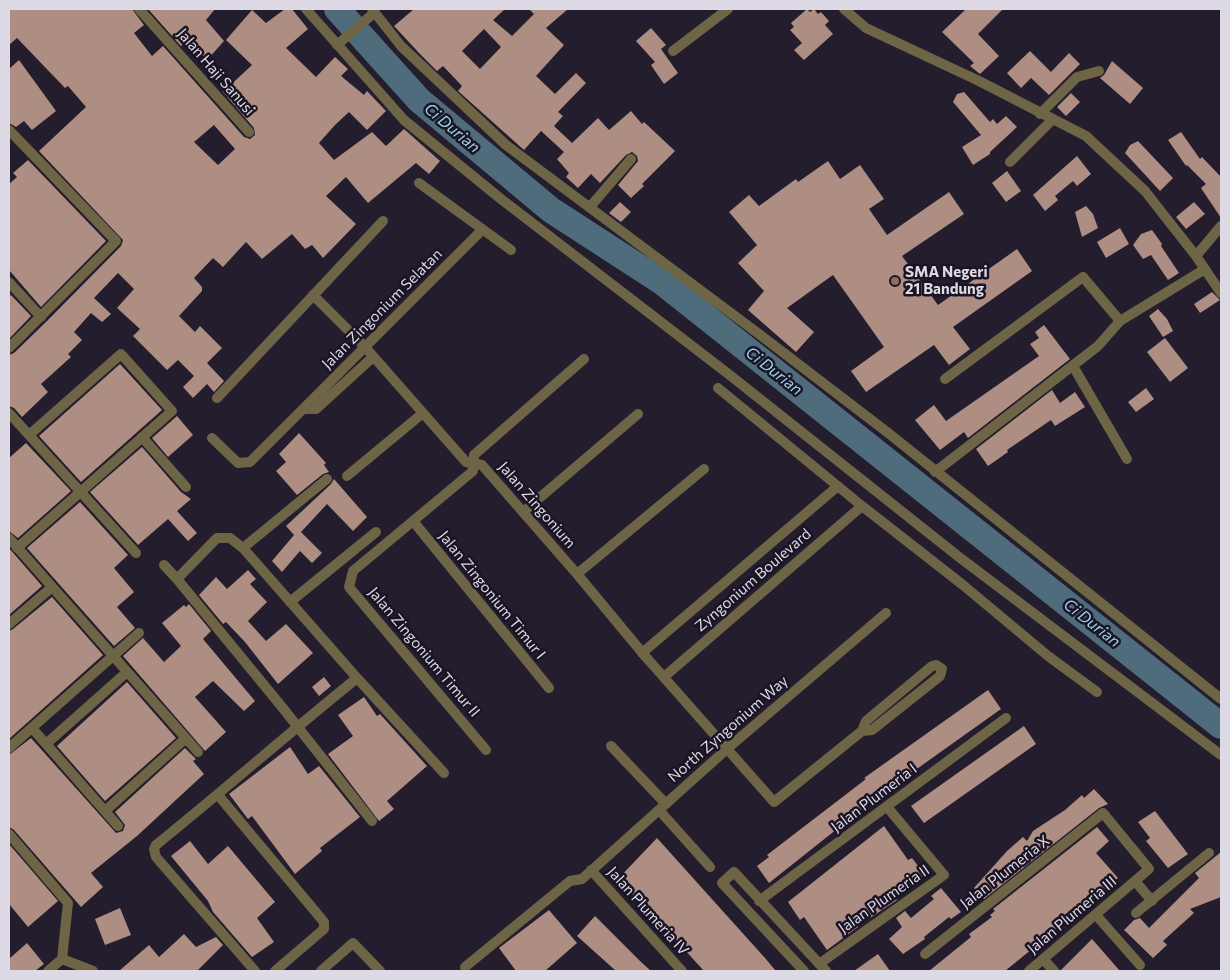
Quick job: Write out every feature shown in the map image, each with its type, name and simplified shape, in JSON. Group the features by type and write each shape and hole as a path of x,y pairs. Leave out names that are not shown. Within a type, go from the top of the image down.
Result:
{"street":[{"name":"Jalan Haji Sanusi","path":"139,9 249,132"},
{"path":"306,9 341,42 404,120 500,199 731,376 959,557 1221,755"},
{"path":"673,51 728,9"},
{"path":"844,9 866,28 977,80 1040,114 1081,133 1118,163 1145,191 1196,256 1221,292"},
{"path":"341,42 367,20 373,10 401,46 506,146 760,334 1221,699"},
{"path":"1040,114 1077,77 1099,71"},
{"path":"1010,162 1053,120"},
{"path":"9,130 116,241 9,348"},
{"path":"590,207 631,159"},
{"path":"419,183 511,250"},
{"path":"218,398 313,295 384,222"},
{"path":"1196,256 1221,226"},
{"name":"Jalan Zingonium Selatan","path":"212,438 238,463 250,462 482,230"},
{"path":"935,472 1073,366 1106,338 1120,321 1205,269"},
{"path":"945,379 1083,277 1120,321"},
{"path":"9,282 40,317"},
{"name":"Jalan Zingonium","path":"313,295 366,347 466,462 482,465 577,574 643,654 774,802 862,731"},
{"path":"17,548 172,411 121,354 29,436"},
{"name":"Jalan Zingonium Selatan","path":"303,409 316,408 374,357"},
{"path":"413,522 473,470 474,455 584,359"},
{"path":"1073,366 1127,458"},
{"path":"718,388 862,506 963,584 1048,656 1097,692"},
{"path":"9,413 136,553"},
{"path":"348,476 424,413"},
{"path":"523,512 638,414"},
{"path":"142,437 186,487"},
{"path":"577,574 704,470"},
{"path":"243,548 327,479"},
{"name":"Zyngonium Boulevard","path":"643,654 838,486"},
{"name":"Zyngonium Boulevard","path":"664,677 862,506"},
{"name":"Jalan Zingonium Timur II","path":"413,522 353,571 349,587 486,750"},
{"name":"Jalan Zingonium Timur I","path":"413,522 549,688"},
{"path":"290,602 376,532"},
{"path":"9,538 51,588 198,752"},
{"path":"177,579 217,538 230,538 243,548 357,678 444,773"},
{"path":"164,565 297,726 372,821"},
{"path":"9,624 51,588"},
{"name":"North Zyngonium Way","path":"465,966 570,881 582,879 728,748 886,613"},
{"path":"9,748 139,633"},
{"path":"936,665 942,669 940,676 872,730 862,731 866,721 932,666 936,665"},
{"path":"46,744 127,672"},
{"path":"255,971 156,857 154,849 156,845 218,795 297,726 357,678"},
{"name":"Jalan Plumeria I","path":"759,901 888,808 1006,718"},
{"path":"32,728 118,826"},
{"path":"104,810 186,738"},
{"path":"611,746 663,807 710,867"},
{"path":"218,795 324,922 324,928 275,971"},
{"name":"Jalan Plumeria II","path":"822,968 944,875 888,808"},
{"name":"Jalan Plumeria III","path":"1029,971 1149,869 1103,813"},
{"name":"Jalan Plumeria X","path":"925,954 1103,813"},
{"path":"9,834 68,903 62,959 48,971"},
{"path":"1136,913 1209,853"},
{"name":"Jalan Plumeria IV","path":"591,870 682,971"},
{"path":"804,971 722,883 734,872 822,968"},
{"path":"1135,881 1152,901"},
{"path":"1096,915 1140,965"},
{"path":"321,971 353,944 380,971"},
{"path":"62,959 93,971"},
{"path":"1043,959 1054,971"}],"building":[{"path":"9,9 132,9 144,25 134,33 152,56 163,46 244,137 250,139 255,135 254,128 223,92 252,65 226,40 252,10 266,23 285,9 292,9 308,29 286,48 316,77 335,57 348,69 341,76 364,95 367,91 386,111 367,130 349,112 335,125 319,143 334,160 372,132 386,146 404,129 440,161 429,174 416,163 368,203 346,177 326,196 356,224 323,258 312,245 305,249 292,234 262,259 246,242 223,267 213,258 194,278 202,287 202,291 179,316 195,332 200,326 222,348 207,363 224,381 214,392 207,384 193,398 183,387 194,376 178,360 167,370 133,336 140,329 117,308 134,289 118,273 94,298 111,314 102,322 91,313 74,332 82,340 68,354 71,357 41,384 48,392 22,417 14,408 9,406 9,355 14,353 46,322 121,246 123,240 39,151 86,107 68,86 65,88 17,38 9,45","holes":["214,125 235,149 218,165 194,142"]},
{"path":"148,9 215,9 206,20 224,41 207,60 187,40 181,46"},
{"path":"414,9 505,9 493,20 512,36 534,14 529,9 568,9 546,28 564,45 536,76 555,94 576,73 586,83 558,112 563,116 554,126 572,143 598,118 609,130 631,111 642,124 644,122 675,151 642,184 644,186 631,198 618,185 638,161 637,156 632,152 626,155 600,183 591,174 578,188 566,177 569,173 557,159 564,152 541,131 524,150 458,91 462,86 443,66 437,71 394,26","holes":["484,29 501,47 480,69 462,51"]},
{"path":"807,9 810,12 814,9 818,14 821,12 829,21 825,25 833,34 804,60 794,50 802,43 790,30 794,27 791,23"},
{"path":"966,9 1003,9 978,34 999,56 980,74 970,66 974,63 942,32"},
{"path":"651,28 666,45 661,49 678,73 664,84 651,65 655,62 636,41"},
{"path":"1030,51 1051,72 1069,53 1080,64 1049,95 1031,78 1021,88 1007,73"},
{"path":"19,60 56,111 32,130 24,121 16,127 9,123 9,69"},
{"path":"1112,61 1143,88 1130,104 1100,78 1104,75"},
{"path":"964,92 990,122 993,119 997,124 1006,116 1017,127 990,154 973,165 962,147 981,135 953,102 957,94"},
{"path":"1071,93 1080,102 1066,116 1057,107"},
{"path":"1181,132 1200,159 1202,157 1221,177 1221,218 1201,188 1206,184 1186,166 1168,140"},
{"path":"1138,141 1173,178 1160,191 1125,153 1130,145"},
{"path":"1077,156 1091,174 1077,186 1073,181 1055,196 1058,200 1045,211 1033,195"},
{"path":"28,160 106,241 41,307 9,270 9,184 17,177 13,173"},
{"path":"828,161 840,179 860,165 884,199 869,209 887,235 949,192 964,214 902,256 938,305 1017,249 1032,271 953,327 970,349 949,365 934,345 866,392 851,371 884,347 833,275 787,308 814,332 796,352 748,310 764,291 738,263 757,245 729,212 749,195 759,206 796,179 798,182"},
{"path":"1007,171 1021,191 1006,202 992,183"},
{"path":"620,202 631,212 621,222 609,213"},
{"path":"1194,202 1205,214 1186,229 1176,217"},
{"path":"1086,206 1093,214 1098,228 1082,237 1075,212"},
{"path":"1120,228 1129,244 1106,258 1097,242"},
{"path":"1152,230 1179,273 1168,280 1151,255 1143,259 1133,245 1141,234"},
{"path":"1212,292 1220,300 1200,313 1194,304"},
{"path":"11,295 31,316 9,339 9,297"},
{"path":"1158,309 1167,319 1173,331 1163,337 1149,316"},
{"path":"1044,325 1070,359 968,438 964,432 940,450 915,420 934,405 946,421 1039,356 1030,344 1039,338 1035,332"},
{"path":"1165,338 1188,368 1170,382 1147,352"},
{"path":"120,364 162,410 81,482 39,436"},
{"path":"1146,388 1154,399 1136,412 1128,402"},
{"path":"1052,390 1060,403 1075,392 1085,407 1055,426 1051,420 1007,450 1008,452 988,466 976,449"},
{"path":"177,416 193,435 168,457 152,438"},
{"path":"299,433 326,463 324,465 329,472 323,474 297,495 276,471 286,462 279,454"},
{"path":"26,443 71,491 18,538 9,531 9,458"},
{"path":"142,447 181,492 191,499 177,511 197,533 188,541 168,519 138,545 90,492"},
{"path":"334,479 367,517 353,531 327,504 301,532 322,553 312,563 300,551 282,572 272,561 294,535 286,526"},
{"path":"80,502 128,555 114,568 134,592 117,607 135,628 114,646 27,548"},
{"path":"9,548 42,586 9,615"},
{"path":"248,570 256,579 250,584 267,602 248,621 266,641 286,624 313,653 278,684 245,642 226,622 223,624 199,595 216,577 227,589"},
{"path":"52,597 103,655 9,739 9,631"},
{"path":"189,604 211,631 203,639 255,701 244,711 213,681 195,697 226,732 205,751 123,656 143,638 164,662 181,646 162,623 184,605 186,607"},
{"path":"324,677 331,686 319,696 312,687"},
{"path":"127,682 176,738 105,801 57,746"},
{"path":"988,690 1001,709 876,798 769,883 757,866 769,857 767,855 866,779 864,778"},
{"path":"364,697 377,716 380,714 427,766 387,801 394,809 379,821 328,754 353,736 338,715"},
{"path":"1024,726 1036,744 924,823 911,806"},
{"path":"31,738 116,833 123,831 125,825 115,812 185,748 196,759 193,761 204,774 137,836 91,873 103,887 81,907 14,830 9,827 9,755"},
{"path":"290,747 308,774 319,766 360,817 320,848 322,851 295,874 252,816 248,819 229,794"},
{"path":"1094,789 1108,804 1099,808 984,899 974,888 1007,851 1023,837 1027,841 1033,831 1065,810 1082,795 1084,798"},
{"path":"1155,811 1188,854 1168,868 1146,841 1150,838 1138,822"},
{"path":"884,826 908,860 912,858 925,875 895,897 897,900 870,918 862,908 851,917 858,927 827,950 804,917 800,920 788,902"},
{"path":"1097,827 1109,841 1096,853 1118,878 1107,888 1005,971 929,971 971,937 969,934 992,917 990,915 995,911 993,909"},
{"path":"657,838 776,971 704,971 652,914 617,880"},
{"path":"190,841 208,864 228,846 275,902 257,918 274,942 252,957 213,912 208,901 171,856"},
{"path":"9,844 58,901 28,927 9,904"},
{"path":"1221,852 1221,897 1190,909 1194,913 1163,941 1167,945 1153,958 1124,930 1134,920 1140,918 1149,928 1199,878 1195,873"},
{"path":"941,888 961,912 951,919 949,917 924,937 925,939 903,954 889,939 902,927 896,918 905,911 911,918 934,899 931,896"},
{"path":"120,908 131,935 105,945 95,919"},
{"path":"549,910 577,943 545,971 516,971 499,948"},
{"path":"595,916 651,971 616,971 577,936"},
{"path":"184,934 196,947 216,937 223,945 197,971 119,971 149,945 159,957"},
{"path":"1092,939 1120,971 1061,971 1061,970"},
{"path":"27,943 44,964 35,971 9,971 9,959"},
{"path":"878,954 890,971 854,971"}],"waterway":[{"name":"Ci Durian","path":"337,9 419,100 551,210 662,282 1221,726"}],"place":[{"name":"SMA Negeri 21 Bandung","path":"895,281"}]}
